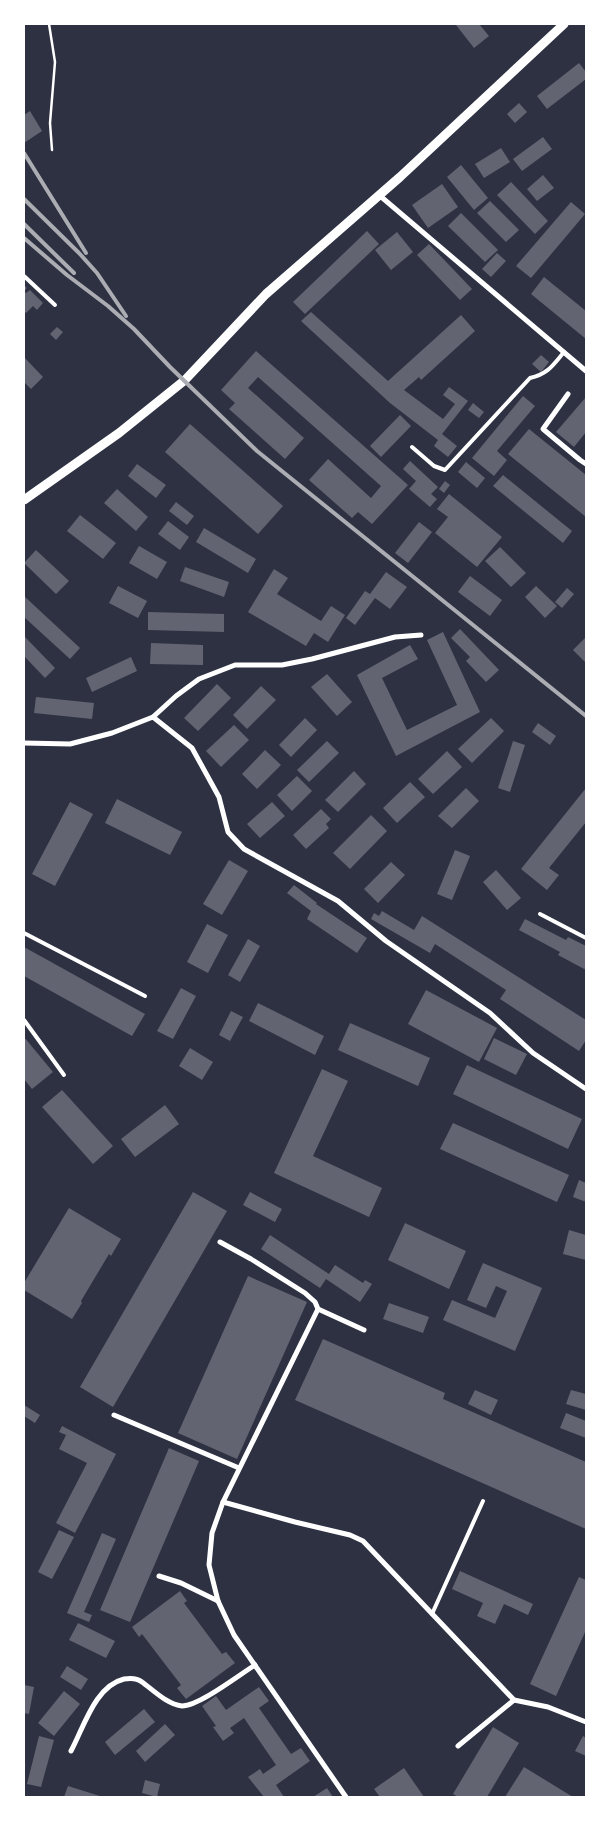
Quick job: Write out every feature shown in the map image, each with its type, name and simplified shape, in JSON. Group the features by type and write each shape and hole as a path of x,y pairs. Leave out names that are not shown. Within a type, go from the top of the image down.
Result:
{"street":[{"path":"24,500 119,433 184,380 266,294 379,195 564,24"},
{"path":"379,195 586,371"},
{"path":"568,394 543,429 586,464"},
{"path":"24,743 70,744 112,733 153,718 176,696 199,679 235,665 282,665 395,637 421,635"},
{"path":"153,718 192,748 219,797 228,832 244,849 338,901 386,941 490,1013 533,1053 586,1089"},
{"path":"220,1242 305,1292 315,1302 318,1309 364,1330"},
{"path":"318,1309 223,1502 212,1533 209,1565 218,1601 234,1634 346,1797"},
{"path":"114,1415 239,1468"},
{"path":"223,1502 350,1535 363,1541 514,1700 548,1707 586,1722"},
{"path":"159,1576 218,1601"},
{"path":"71,1751 92,1708 108,1686 129,1678 139,1680 172,1703 181,1706 194,1704 255,1665"},
{"path":"458,1746 514,1700"}],"lane":[{"path":"24,276 55,305"},
{"path":"412,447 434,466 445,470 530,378 541,376 548,371 564,352"},
{"path":"540,914 586,938"},
{"path":"24,933 144,996"},
{"path":"24,1020 64,1075"},
{"path":"432,1614 483,1501"}],"path":[{"path":"49,24 55,62 50,123 52,150"}],"building":[{"path":"479,24 489,36 474,48 456,25"},
{"path":"579,63 586,72 586,79 547,109 537,96"},
{"path":"519,103 527,112 515,123 507,114"},
{"path":"30,111 42,131 24,143 24,115"},
{"path":"543,137 552,149 522,171 513,159"},
{"path":"501,148 510,162 484,178 475,164"},
{"path":"461,165 488,198 474,210 447,177"},
{"path":"543,175 554,188 537,201 527,189"},
{"path":"511,182 548,221 535,234 497,195"},
{"path":"442,184 458,207 428,228 412,205"},
{"path":"490,201 519,230 506,242 477,213"},
{"path":"571,202 585,214 531,278 516,266"},
{"path":"461,213 498,250 485,262 448,226"},
{"path":"367,231 379,244 305,314 293,302"},
{"path":"397,232 413,252 391,270 375,250"},
{"path":"429,244 472,289 460,300 417,255"},
{"path":"497,253 506,261 491,277 482,269"},
{"path":"544,277 586,311 586,339 531,294"},
{"path":"30,290 43,303 37,310 33,306 26,313 24,311 24,291 26,293"},
{"path":"311,312 388,381 461,315 475,331 421,380 419,377 404,390 443,419 455,404 443,395 449,387 468,401 442,434 457,446 448,457 434,446 438,440 390,403 301,321"},
{"path":"57,327 63,332 56,340 50,334"},
{"path":"256,351 408,485 372,524 358,512 352,518 309,480 328,459 371,498 381,486 258,377 248,388 304,438 285,459 229,409 235,403 221,390"},
{"path":"541,355 549,362 541,372 532,364"},
{"path":"24,357 43,377 31,389 24,382"},
{"path":"523,396 535,406 497,451 507,460 494,476 472,458"},
{"path":"586,397 586,432 574,447 556,432"},
{"path":"473,403 484,412 479,418 468,410"},
{"path":"400,415 411,426 381,457 370,446"},
{"path":"190,424 283,506 258,534 165,452"},
{"path":"529,429 586,475 586,517 508,454"},
{"path":"410,461 438,487 431,494 437,499 430,507 409,489 416,481 403,469"},
{"path":"466,462 485,478 477,488 458,472"},
{"path":"137,464 166,485 156,498 128,476"},
{"path":"503,475 572,531 563,543 493,486"},
{"path":"445,481 450,485 444,493 439,489"},
{"path":"117,489 148,517 136,531 104,503"},
{"path":"449,494 502,537 477,567 435,533 448,517 437,509"},
{"path":"176,502 194,516 187,525 169,511"},
{"path":"80,515 116,543 103,559 67,531"},
{"path":"168,521 189,537 180,550 158,534"},
{"path":"419,522 432,532 408,563 395,553"},
{"path":"204,528 256,559 248,573 196,542"},
{"path":"139,546 167,562 157,579 129,563"},
{"path":"500,547 526,573 511,587 485,561"},
{"path":"36,550 69,581 56,594 24,563"},
{"path":"185,567 229,582 224,597 180,581"},
{"path":"274,569 288,578 277,594 321,621 331,606 345,615 328,642 314,633 306,646 248,612"},
{"path":"386,572 407,587 390,609 375,598 355,625 346,618 365,591 370,594"},
{"path":"470,576 502,600 490,616 458,592"},
{"path":"118,586 147,601 138,618 109,603"},
{"path":"536,586 557,606 545,618 525,597"},
{"path":"567,588 574,594 562,608 555,602"},
{"path":"24,596 80,648 70,659 24,617"},
{"path":"148,612 224,614 224,632 148,630"},
{"path":"460,629 499,670 486,682 466,661 470,657 451,638"},
{"path":"443,632 480,712 396,756 357,675 410,645 418,659 382,678 407,730 457,705 427,640"},
{"path":"24,636 55,668 45,678 24,656"},
{"path":"586,639 586,663 573,650"},
{"path":"151,643 203,645 203,665 150,664"},
{"path":"131,657 137,671 92,692 86,678"},
{"path":"327,674 352,702 337,716 311,687"},
{"path":"217,684 231,698 198,731 184,718"},
{"path":"261,686 276,700 247,729 233,715"},
{"path":"36,697 94,703 92,719 34,713"},
{"path":"305,718 317,730 291,757 279,745"},
{"path":"491,718 504,731 472,763 458,749"},
{"path":"538,723 556,736 550,745 532,732"},
{"path":"234,725 249,740 221,767 206,751"},
{"path":"327,741 339,753 309,782 297,770"},
{"path":"513,741 525,745 510,792 498,788"},
{"path":"265,750 281,765 257,789 242,774"},
{"path":"447,751 462,767 433,794 418,779"},
{"path":"354,771 366,784 338,812 325,800"},
{"path":"297,776 312,791 292,811 277,795"},
{"path":"410,782 425,797 397,823 383,808"},
{"path":"466,788 479,801 452,828 438,816"},
{"path":"586,788 586,822 549,868 559,875 547,890 521,869"},
{"path":"117,799 182,832 170,855 105,823"},
{"path":"70,802 93,814 55,886 32,874"},
{"path":"272,802 285,816 260,838 247,824"},
{"path":"321,809 331,819 326,824 329,828 306,849 293,835"},
{"path":"371,815 387,831 350,869 333,853"},
{"path":"455,850 470,856 452,900 437,894"},
{"path":"229,860 248,871 222,915 203,904"},
{"path":"391,862 405,875 378,903 364,889"},
{"path":"496,870 521,898 507,910 483,882"},
{"path":"294,885 316,904 367,938 357,953 307,919 311,911 287,893"},
{"path":"382,911 414,930 422,916 586,1020 586,1040 579,1051 500,999 506,990 435,944 430,953 371,919 374,913 379,916"},
{"path":"525,919 566,940 568,937 586,946 586,970 558,955 560,952 519,930"},
{"path":"207,924 228,935 208,973 187,962"},
{"path":"248,939 260,946 240,982 228,975"},
{"path":"24,947 145,1014 132,1036 24,976"},
{"path":"181,988 196,996 173,1039 157,1031"},
{"path":"426,990 497,1028 479,1062 408,1024"},
{"path":"258,1003 324,1036 315,1055 249,1021"},
{"path":"231,1011 243,1017 230,1041 219,1035"},
{"path":"350,1023 430,1058 418,1086 338,1050"},
{"path":"24,1037 53,1072 32,1089 24,1079"},
{"path":"494,1038 527,1054 516,1075 484,1059"},
{"path":"190,1048 213,1062 202,1080 179,1066"},
{"path":"467,1065 582,1119 568,1149 453,1094"},
{"path":"322,1069 348,1081 313,1156 382,1188 369,1217 274,1173"},
{"path":"62,1090 113,1146 93,1164 42,1107"},
{"path":"165,1105 179,1124 135,1157 121,1139"},
{"path":"453,1123 569,1175 557,1202 440,1149"},
{"path":"579,1180 586,1183 586,1202 573,1197"},
{"path":"193,1192 227,1211 113,1407 80,1387"},
{"path":"250,1192 282,1209 275,1222 243,1205"},
{"path":"69,1208 121,1239 111,1256 109,1254 72,1319 24,1290 24,1283"},
{"path":"405,1223 466,1251 449,1289 388,1260"},
{"path":"569,1230 586,1235 586,1260 563,1254"},
{"path":"270,1235 329,1274 335,1265 363,1283 365,1280 372,1284 360,1302 326,1279 320,1288 261,1249"},
{"path":"483,1263 542,1288 515,1351 443,1320 452,1300 495,1318 507,1291 496,1286 486,1308 467,1300"},
{"path":"248,1276 307,1302 237,1459 178,1433"},
{"path":"389,1303 429,1317 423,1333 383,1319"},
{"path":"323,1339 445,1393 443,1399 586,1462 586,1529 295,1400"},
{"path":"475,1390 498,1400 491,1415 468,1404"},
{"path":"571,1390 586,1394 586,1410 566,1404"},
{"path":"24,1405 40,1415 35,1423 24,1416"},
{"path":"566,1413 586,1421 586,1438 560,1428"},
{"path":"62,1426 116,1454 75,1533 56,1523 87,1463 59,1449 66,1435 59,1432"},
{"path":"169,1448 199,1461 130,1622 100,1610"},
{"path":"59,1530 74,1537 52,1579 38,1572"},
{"path":"102,1533 116,1539 84,1612 92,1615 89,1622 67,1613"},
{"path":"460,1571 533,1604 528,1615 504,1604 495,1624 477,1616 483,1603 452,1589"},
{"path":"579,1577 586,1580 586,1630 556,1696 530,1684"},
{"path":"180,1591 187,1601 184,1603 222,1654 226,1652 235,1663 186,1699 177,1688 181,1685 142,1634 139,1637 132,1627"},
{"path":"78,1623 115,1641 106,1658 69,1640"},
{"path":"67,1666 88,1679 81,1690 60,1677"},
{"path":"24,1685 34,1687 29,1714 24,1713"},
{"path":"259,1687 269,1701 259,1708 291,1754 301,1748 310,1761 276,1785 284,1797 264,1797 248,1777 260,1769 263,1774 276,1765 244,1718 230,1728 234,1733 223,1741 213,1727 216,1726 202,1706 216,1696 226,1710"},
{"path":"64,1691 80,1704 54,1736 38,1723"},
{"path":"144,1709 155,1722 115,1755 105,1742"},
{"path":"165,1724 175,1735 145,1762 136,1751"},
{"path":"493,1727 519,1743 487,1797 458,1797 453,1794"},
{"path":"39,1736 54,1740 41,1787 27,1784"},
{"path":"583,1736 586,1738 586,1756 575,1751"},
{"path":"524,1767 573,1797 505,1797"},
{"path":"404,1768 424,1797 380,1797 374,1789"},
{"path":"145,1780 160,1784 157,1797 142,1793"},
{"path":"68,1786 103,1797 64,1797"},
{"path":"327,1788 333,1797 313,1797"}],"railway":[{"path":"24,153 86,253"},
{"path":"24,199 97,273 126,316"},
{"path":"24,224 74,273"},
{"path":"24,238 134,329 170,367 257,451 586,716"}]}
